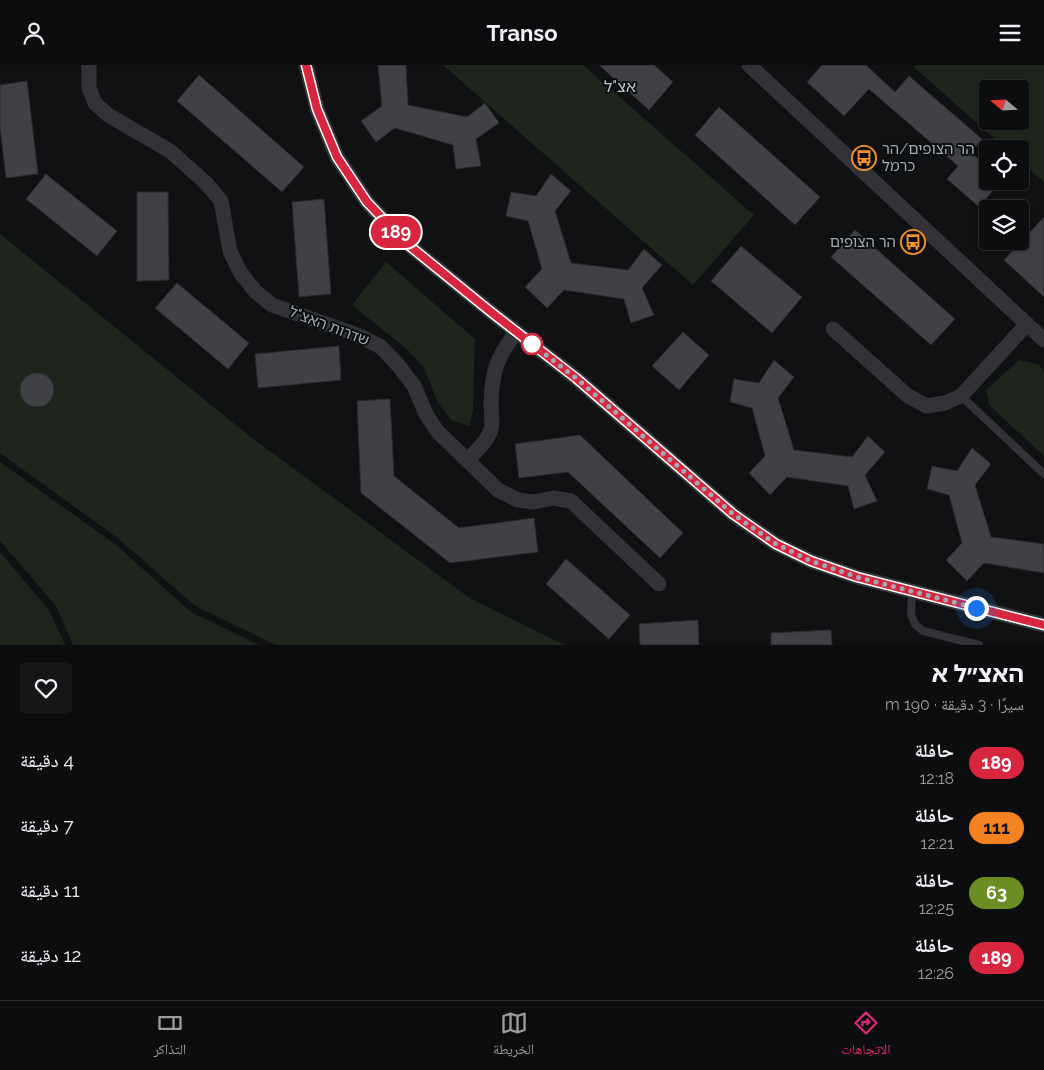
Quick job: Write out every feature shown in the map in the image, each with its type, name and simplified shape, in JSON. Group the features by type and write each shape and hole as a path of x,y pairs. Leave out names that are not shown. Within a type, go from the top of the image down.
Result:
{"street":[{"name":"שדרות האצ\"ל","path":"89,65 89,88 95,103 108,115 170,151 206,183 221,201 230,251 240,272 254,291 272,305 360,336 382,347 414,386 426,414 437,431 498,490 518,500 534,502 553,498 571,501 660,584"},
{"path":"306,65 317,109 337,157 367,202 406,243 576,378 733,514 776,544 811,561 857,577 1044,625"},
{"path":"749,65 1044,339"},
{"path":"833,329 908,396 927,406 945,403 961,396 1027,324"},
{"path":"467,460 486,440 491,429 492,390 495,367 502,351 516,332"}],"lane":[{"path":"961,396 1044,474"},
{"path":"912,592 911,615 915,624 923,631 979,645"}],"shaded area":[{"path":"443,65 583,65 754,215 693,285"},
{"path":"916,65 1044,65 1044,182 1029,169 1029,140 996,140 985,130 1029,130 1029,80 979,80 979,125 914,67"},
{"path":"0,234 247,434 471,599 565,645 276,645 195,606 119,539 0,453"},
{"path":"386,262 475,339 473,410 470,426 452,421 438,403 424,368 408,350 352,305"},
{"path":"1019,360 1038,364 1044,371 1044,456 989,405 986,390"},
{"path":"0,462 115,544 191,612 259,645 73,645 56,606 0,541"},
{"path":"0,552 49,610 65,645 0,645"}],"building":[{"path":"378,65 406,65 408,105 467,117 485,103 499,123 476,139 481,166 456,169 453,145 395,128 376,142 361,121 382,106"},
{"path":"599,65 654,65 673,82 649,110"},
{"path":"822,65 866,65 895,92 909,76 982,139 979,140 971,153 979,160 979,190 993,190 985,200 979,200 979,207 947,179 958,166 869,89 844,116 807,82"},
{"path":"199,75 304,167 282,192 177,101"},
{"path":"27,81 38,174 6,178 0,127 0,85"},
{"path":"719,107 820,197 795,225 695,135"},
{"path":"46,174 117,231 97,256 26,199"},
{"path":"551,174 571,191 555,211 571,263 628,270 644,249 662,265 642,288 654,315 631,323 624,299 564,290 547,308 525,287 542,269 528,221 506,216 511,192 536,196"},
{"path":"137,192 168,192 169,280 137,281"},
{"path":"324,199 331,294 299,297 292,202"},
{"path":"1044,217 1044,297 1004,260 1013,250 1029,250 1029,233"},
{"path":"855,230 955,319 931,345 831,257"},
{"path":"741,246 802,297 772,333 711,281"},
{"path":"177,283 249,343 228,369 155,308"},
{"path":"683,332 709,355 679,390 652,366"},
{"path":"339,346 341,380 258,388 255,354"},
{"path":"774,360 794,377 778,398 794,450 852,457 868,436 885,452 865,475 877,501 854,509 848,486 787,477 770,495 749,473 765,456 752,408 730,402 734,379 759,383"},
{"path":"37,373 44,374 49,378 53,383 53,397 49,402 44,406 37,407 30,406 25,402 21,397 20,390 21,383 25,378 30,374"},
{"path":"390,399 394,476 459,528 534,518 538,552 450,563 361,493 357,401"},
{"path":"580,435 683,533 660,558 568,472 519,478 515,444"},
{"path":"972,448 991,464 975,485 991,537 1044,544 1044,573 984,563 967,581 946,560 962,543 949,495 927,489 932,466 957,471"},
{"path":"566,559 630,615 609,639 546,584"},
{"path":"698,620 699,645 640,645 639,624"},
{"path":"831,630 832,645 771,645 771,633"}],"bus line":[{"name":"189","path":"306,65 317,109 337,157 367,202 406,243 576,378 733,514 776,544 811,561 857,577 924,596 1044,625"}],"place":[{"name":"הר הצופים/הר כרמל","path":"864,158"},
{"name":"הר הצופים","path":"913,242"}],"district":[{"name":"אצ\"ל","path":"620,86"}],"route":[{"path":"532,344 576,378 733,514 776,544 811,561 857,577 976,608"}]}
